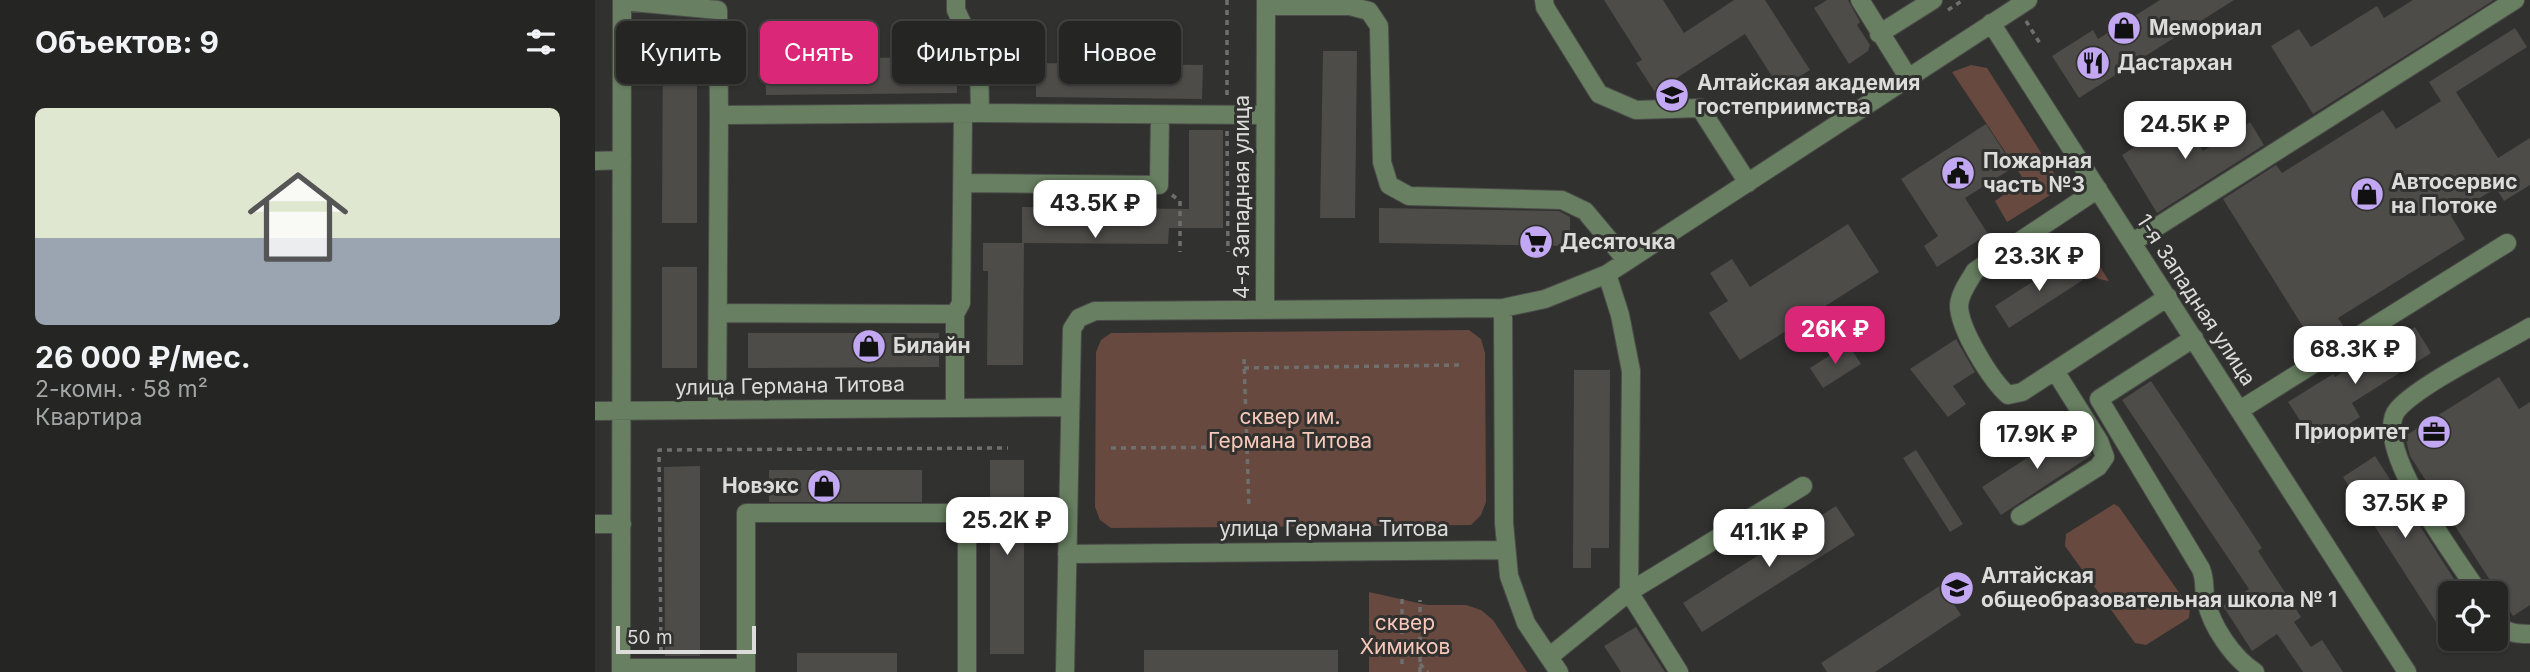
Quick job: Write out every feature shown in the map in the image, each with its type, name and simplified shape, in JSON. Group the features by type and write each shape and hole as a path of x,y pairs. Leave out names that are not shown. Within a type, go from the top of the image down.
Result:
{"street":[{"path":"954,408 954,314 961,303 963,183 979,59 956,10 956,0"},
{"path":"1544,0 1545,7 1599,94 1636,110 1700,108 1748,183"},
{"path":"1860,0 1907,78"},
{"path":"1879,34 1933,0"},
{"path":"1065,672 1072,329 1079,318 1095,311 1503,308 1545,299 1607,274 2028,0"},
{"path":"2133,242 2515,0"},
{"path":"717,410 718,10 622,1 621,670 746,670 745,513 967,510 967,672"},
{"path":"1266,3 1350,6 1369,11 1379,26 1382,163 1389,185 1409,196 1562,200 1585,211 1627,261"},
{"name":"4-я Западная улица","path":"1265,310 1266,3"},
{"name":"1-я Западная улица","path":"1991,23 2407,672"},
{"path":"719,115 1265,115"},
{"path":"963,183 1159,185 1160,115"},
{"path":"595,161 622,160"},
{"path":"2098,189 1975,271 1964,288 1959,304 1963,326 1997,385 2008,394 2022,392 2168,298"},
{"path":"2240,410 2507,243"},
{"path":"1607,274 1620,315 1631,371 1629,592 1679,672"},
{"path":"1503,308 1506,550 1514,597 1526,623 1554,664 1629,592 1804,486"},
{"path":"718,313 954,314"},
{"path":"2472,581 2399,465 2390,426 2396,410 2421,390 2530,327"},
{"path":"2194,338 2099,399 2201,569 2206,580 2204,596 2208,611 2239,662 2255,672"},
{"path":"2020,516 2098,467 2105,457 2099,441 2055,371"},
{"name":"улица Германа Титова","path":"595,411 1069,407"},
{"path":"595,524 622,524"},
{"name":"улица Германа Титова","path":"1067,554 1506,550"},
{"path":"2508,631 2530,634"}],"path":[{"path":"2026,21 2041,45"},
{"path":"1159,185 1180,201 1180,252"},
{"path":"1244,359 1249,508"},
{"path":"1244,368 1461,365"},
{"path":"1111,448 1248,447"},
{"path":"661,668 659,450 1008,448"},
{"path":"1402,599 1402,664"},
{"path":"1420,600 1420,672"},
{"path":"1420,664 1428,672"}],"green space":[{"path":"1971,65 1987,68 2063,187 2007,222 1995,201 2024,180 1952,72"},
{"path":"2081,237 2109,281 2093,276 2083,266 2079,253"},
{"name":"сквер им. Германа Титова","path":"1469,330 1481,339 1485,353 1486,502 1481,515 1471,525 1111,528 1100,520 1095,507 1096,352 1101,340 1111,333"},
{"path":"2114,504 2119,507 2190,608 2189,618 2146,645 2135,643 2065,546 2066,534"},
{"name":"сквер Химиков","path":"1369,592 1427,605 1466,605 1481,610 1493,620 1527,672 1369,672"}],"building":[{"path":"1604,0 1663,0 1684,33 1734,0 1765,0 1810,70 1780,89 1745,34 1655,92 1636,63 1642,60"},
{"path":"1827,0 1848,0 1860,22 1857,25 1870,45 1868,51 1849,64 1814,8"},
{"path":"2160,0 2234,0 2079,98 2052,56 2093,30 2098,39"},
{"path":"2413,0 2494,0 2313,114 2271,46 2299,29 2311,47 2377,6 2384,18"},
{"name":"Автосервис на Потоке","path":"2515,28 2527,47 2456,92 2498,158 2530,138 2530,185 2504,201 2496,188 2451,216 2465,239 2338,318 2346,330 2317,349 2223,199 2276,165 2282,173 2383,110 2396,129 2441,101 2429,82"},
{"path":"1323,51 1357,51 1355,218 1320,218"},
{"path":"878,58 892,58 892,84 957,84 957,93 766,95 766,84 878,84"},
{"path":"1045,63 1059,63 1059,84 1181,84 1181,65 1203,65 1202,99 1036,97 1036,84 1045,84"},
{"path":"663,84 697,84 697,223 662,223"},
{"path":"2182,118 2203,151 2250,122 2264,145 2157,213 2122,155"},
{"name":"Пожарная часть №3","path":"1986,124 2014,167 1965,198 1988,234 1937,267 1924,246 1938,236 1901,179"},
{"path":"1189,130 1223,130 1223,228 1169,228 1168,244 1024,243 1023,365 987,365 988,271 983,271 983,243 1022,243 1022,207 1189,209"},
{"path":"1379,208 1559,211 1570,217 1570,246 1379,243"},
{"path":"1848,224 1879,272 1740,360 1709,313 1728,301 1710,273 1732,259 1750,287"},
{"path":"2069,258 2083,280 2009,328 1995,306"},
{"path":"662,267 697,267 697,368 662,368"},
{"path":"2415,327 2431,353 2352,403 2360,417 2316,445 2288,402 2333,374 2335,377"},
{"path":"748,333 939,333 939,367 748,368"},
{"path":"1956,339 1975,372 1953,386 1966,404 1948,417 1910,369"},
{"path":"1848,344 1861,364 1823,388 1810,368"},
{"path":"1574,370 1610,370 1609,548 1591,548 1591,568 1573,568"},
{"path":"2499,377 2519,409 2530,402 2530,605 2513,616 2508,608 2508,581 2490,581 2410,456 2405,436"},
{"path":"2151,381 2262,548 2258,551 2301,617 2294,622 2311,647 2322,640 2343,672 2303,672 2277,634 2252,651 2223,606 2249,589 2122,400"},
{"path":"2075,427 2092,455 2001,515 1982,487"},
{"path":"1916,450 1963,524 1950,532 1903,458"},
{"path":"2375,456 2455,581 2438,581 2438,625 2343,477"},
{"path":"990,460 1024,460 1024,654 990,654"},
{"path":"700,466 700,656 665,656 664,467"},
{"path":"769,470 922,470 922,502 769,502"},
{"path":"1836,506 1855,535 1702,632 1683,603"},
{"path":"1941,585 1961,615 1875,672 1827,672 1821,663"},
{"path":"1636,627 1665,672 1621,672 1604,646"},
{"path":"1144,650 1338,650 1338,672 1144,672"},
{"path":"797,653 897,653 897,672 797,672"}],"place":[{"name":"Мемориал","path":"2124,28"},
{"name":"Дастархан","path":"2093,63"},
{"name":"Алтайская академия гостеприимства","path":"1672,95"},
{"name":"Пожарная часть №3","path":"1958,173"},
{"name":"Автосервис на Потоке","path":"2367,194"},
{"name":"Десяточка","path":"1536,242"},
{"name":"Билайн","path":"869,346"},
{"name":"Приоритет","path":"2434,432"},
{"name":"Новэкс","path":"824,486"},
{"name":"Алтайская общеобразовательная школа № 1","path":"1957,588"}]}
